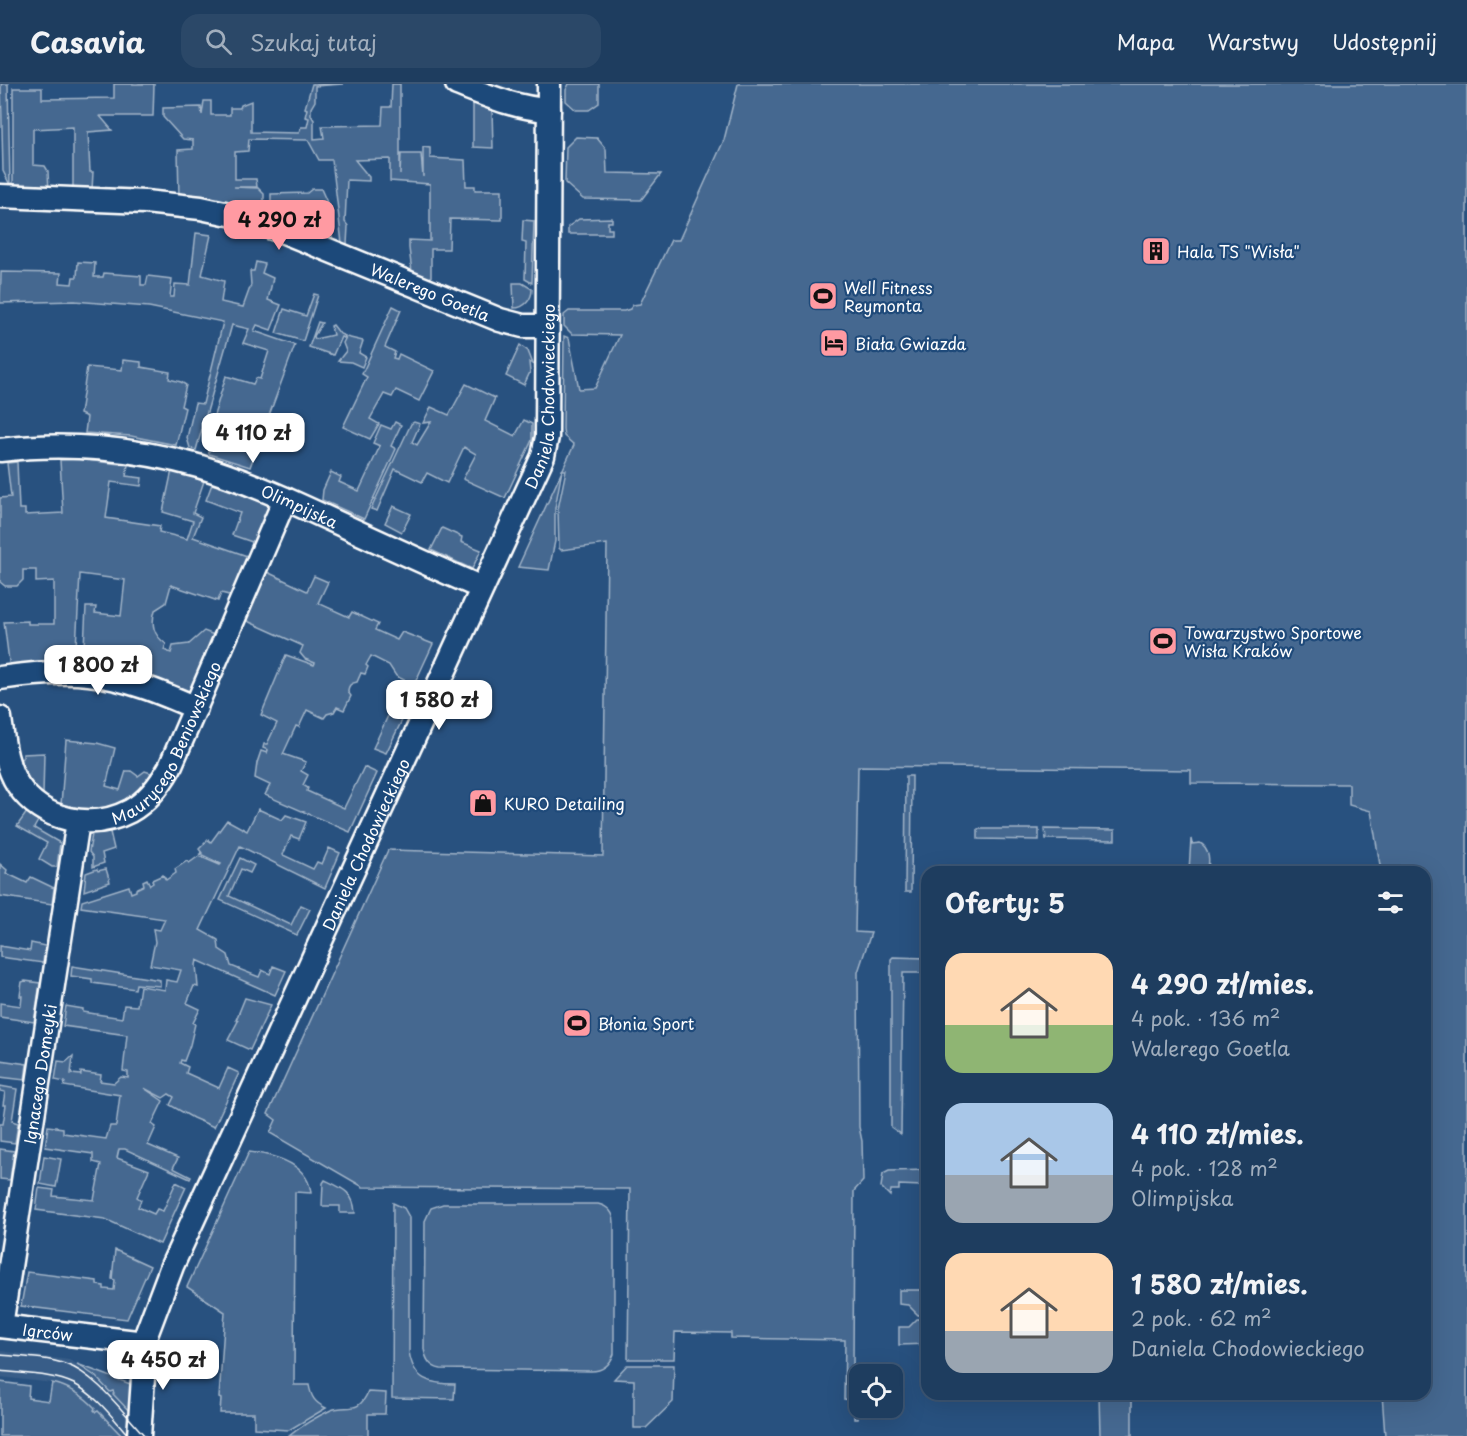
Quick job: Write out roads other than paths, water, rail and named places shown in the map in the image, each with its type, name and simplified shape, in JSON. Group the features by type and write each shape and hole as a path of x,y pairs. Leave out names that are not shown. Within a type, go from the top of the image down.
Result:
{"street":[{"path":"457,84 506,104 549,110"},
{"name":"Daniela Chodowieckiego","path":"145,1343 148,1326 172,1266 545,450 549,84"},
{"name":"Walerego Goetla","path":"0,196 145,202 224,213 284,232 500,320 523,326 547,326"},
{"name":"Olimpijska","path":"0,450 73,447 153,456 214,471 285,499 482,588"},
{"name":"Maurycego Beniowskiego","path":"0,718 7,760 16,782 33,802 49,813 78,820 94,820 118,816 144,801 164,778 285,499"},
{"path":"0,678 63,673 102,676 143,687 196,708"},
{"name":"Ignacego Domeyki","path":"1,1326 78,820"},
{"name":"Igrców","path":"1,1326 145,1343"},
{"path":"139,1436 145,1343"}],"tram line":[{"path":"0,1355 49,1360 76,1369 98,1385 145,1436"},
{"path":"0,1371 48,1376 74,1384 97,1401 129,1436"}],"place":[{"name":"Hala TS \"Wisła\"","path":"1156,251"},
{"name":"Well Fitness Reymonta","path":"823,296"},
{"name":"Biała Gwiazda","path":"834,343"},
{"name":"Towarzystwo Sportowe Wisła Kraków","path":"1163,641"},
{"name":"KURO Detailing","path":"483,803"},
{"name":"Błonia Sport","path":"577,1023"}]}
